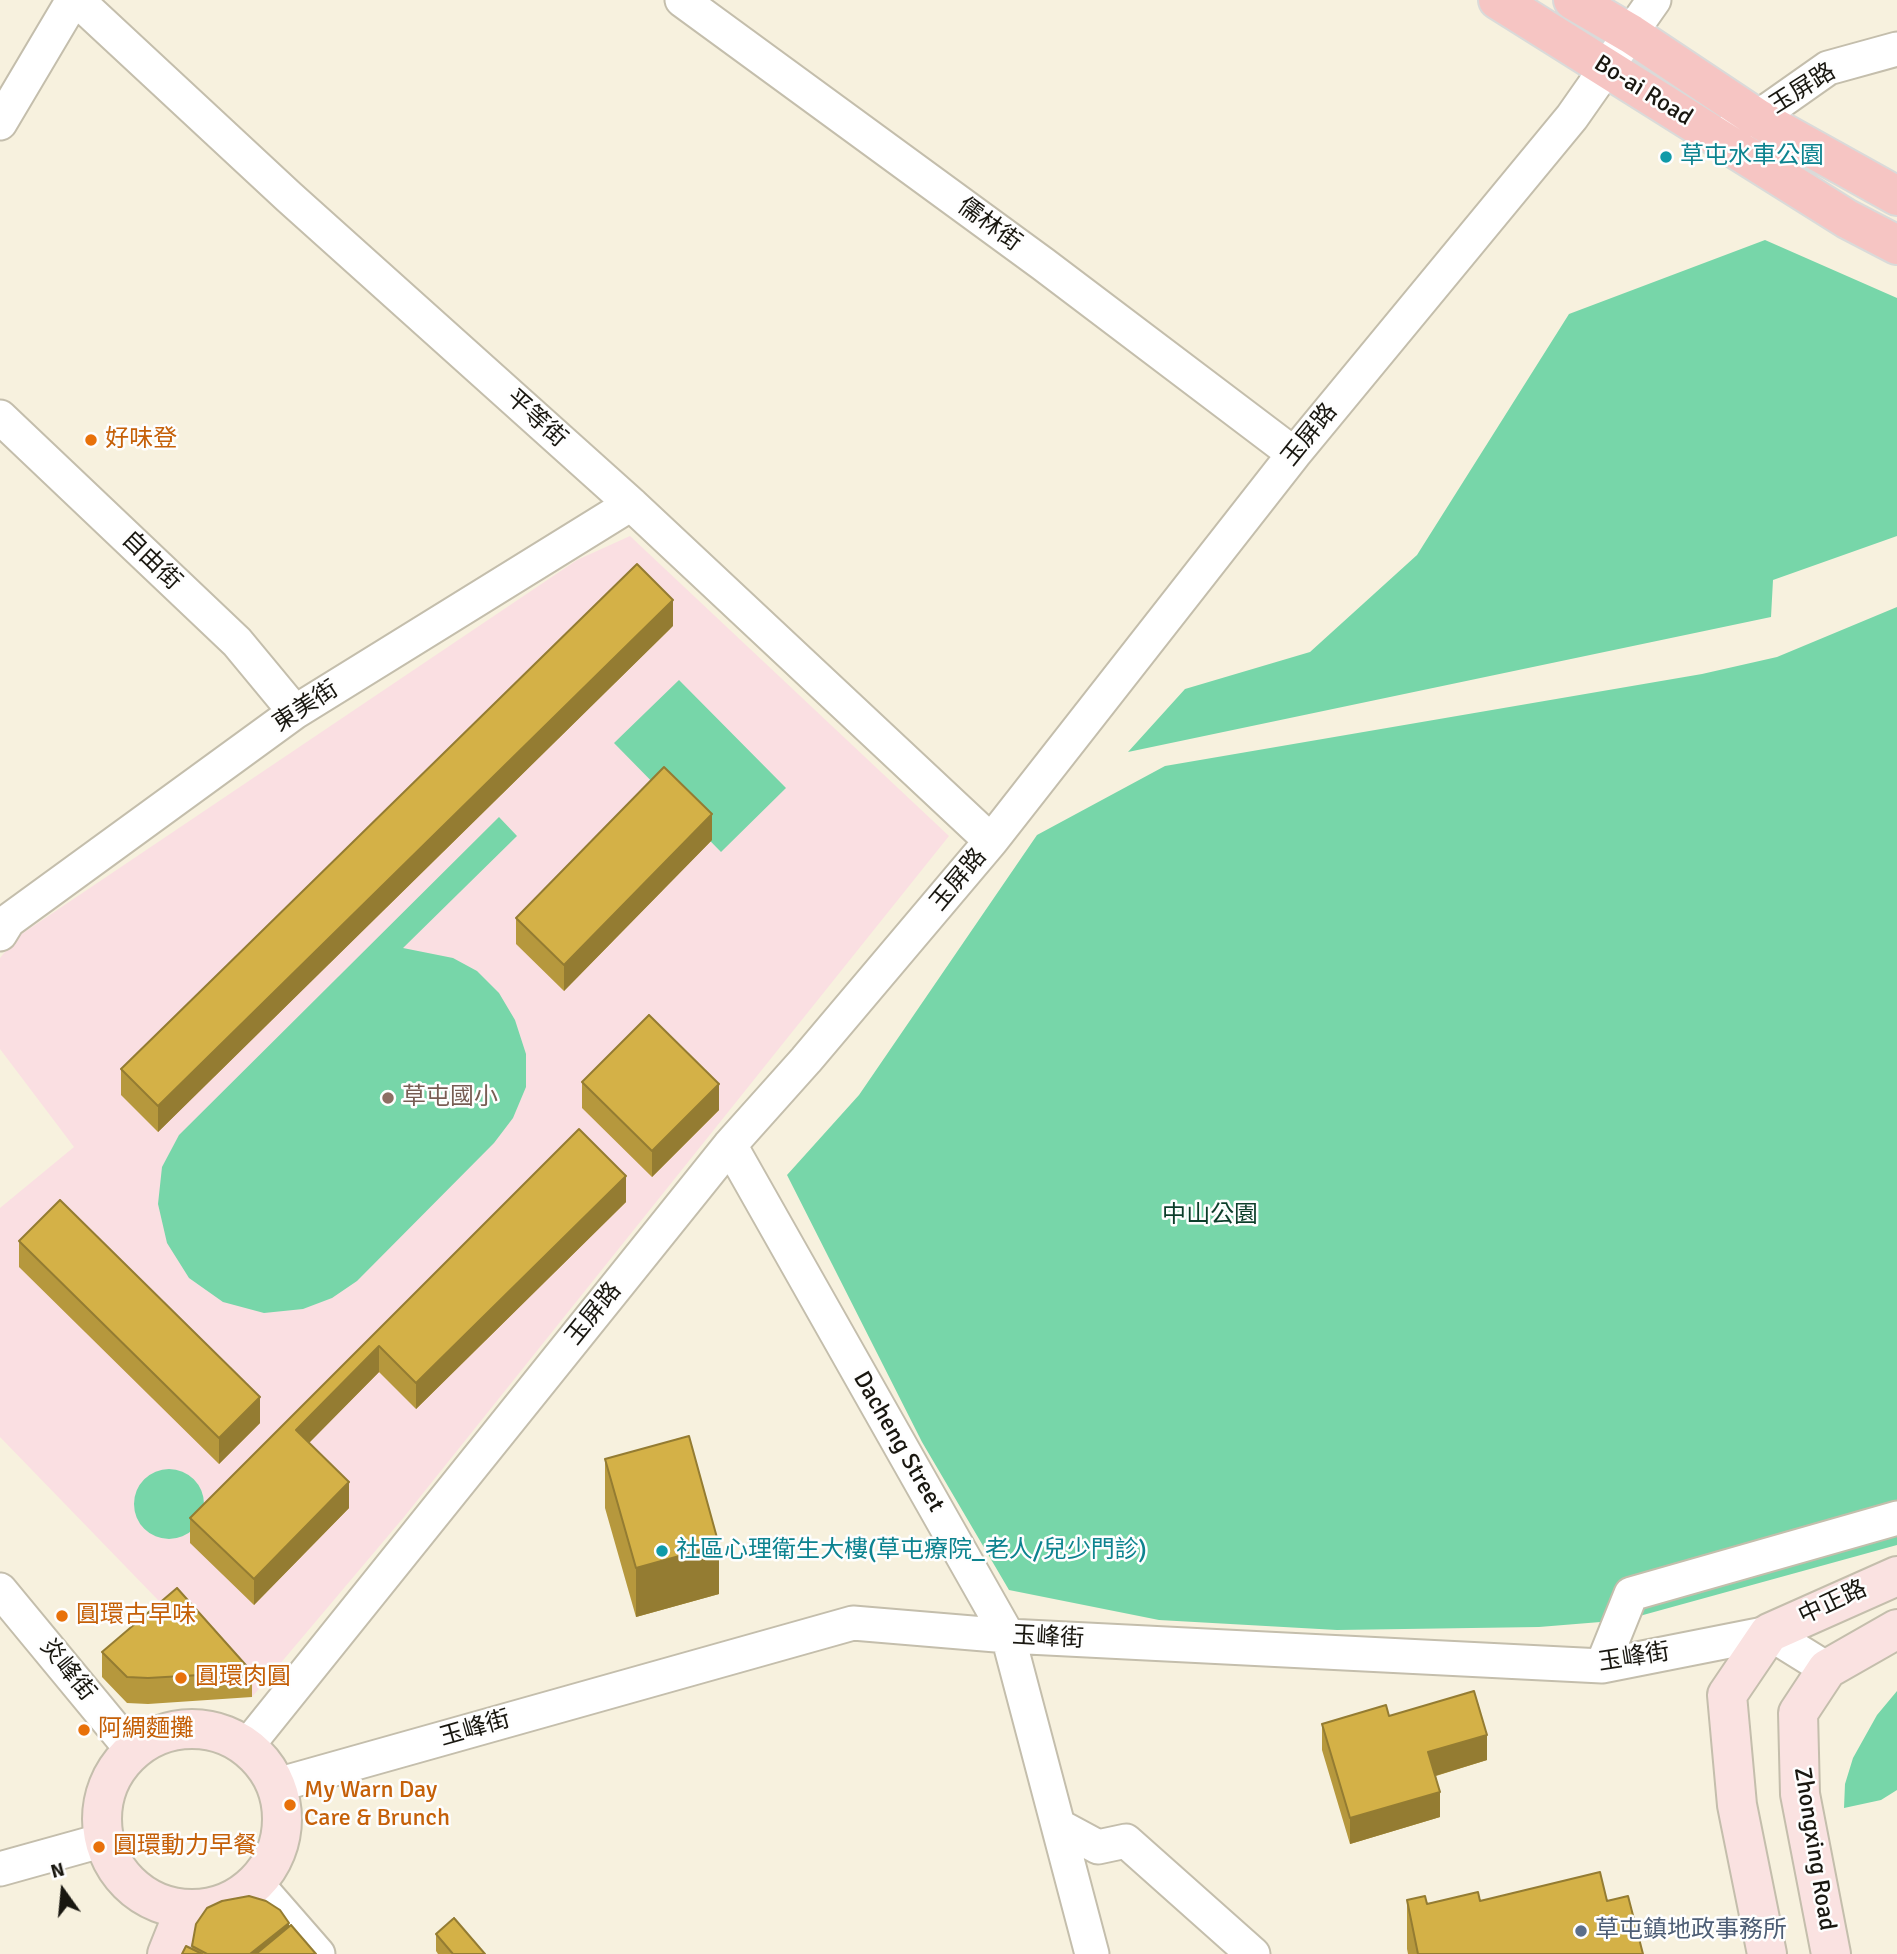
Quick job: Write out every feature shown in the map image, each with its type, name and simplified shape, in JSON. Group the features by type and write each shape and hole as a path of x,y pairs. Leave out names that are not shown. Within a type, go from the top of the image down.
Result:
{"main road":[{"name":"Bo-ai Road","path":"1498,0 1847,219 1897,245"},
{"name":"Bo-ai Road","path":"1573,0 1631,34 1757,118 1897,196"}],"street":[{"path":"0,123 75,0"},
{"name":"平等街","path":"75,0 289,197 631,504 991,841"},
{"name":"儒林街","path":"682,0 1043,264 1294,454"},
{"name":"玉屏路","path":"247,1746 730,1145 806,1060 991,841 1294,454 1572,117 1654,0"},
{"name":"玉屏路","path":"1712,135 1757,118 1828,68 1897,49"},
{"name":"自由街","path":"0,417 237,642 295,712"},
{"name":"東美街","path":"0,934 8,920 295,712 631,504"},
{"name":"Dacheng Street","path":"730,1145 1008,1636 1092,1954"},
{"path":"1602,1666 1631,1594 1897,1518"},
{"name":"中正路","path":"1769,1633 1897,1576"},
{"name":"炎峰街","path":"0,1590 133,1751"},
{"name":"玉峰街","path":"277,1785 853,1623 1008,1636 1602,1666 1769,1633"},
{"name":"中正路","path":"1828,1669 1897,1629"},
{"path":"1767,1954 1737,1805 1727,1695 1769,1633 1828,1669"},
{"name":"Zhongxing Road","path":"1828,1669 1798,1713 1800,1794 1831,1954"},
{"path":"189,1728 220,1733 247,1746 264,1764 277,1785 283,1811 281,1837 272,1862 256,1883 235,1899 211,1907 185,1909 157,1902 133,1888 115,1866 104,1840 102,1816 106,1791 116,1769 133,1751 159,1735 189,1728"},
{"path":"1059,1826 1098,1847 1126,1841 1253,1954"},
{"path":"0,1869 104,1840"},
{"path":"256,1883 318,1954"},
{"path":"167,1954 185,1909"}],"shaded area":[{"name":"草屯國小","path":"630,536 949,836 404,1517 252,1697 0,1437 0,1208 74,1147 0,1049 0,958 17,937 577,560"}],"green space":[{"path":"1765,240 1897,298 1897,536 1773,580 1771,617 1128,752 1185,689 1310,652 1417,555 1569,314"},
{"name":"中山公園","path":"1897,607 1897,1545 1625,1620 1539,1627 1337,1630 1159,1620 1009,1590 922,1442 787,1175 859,1095 1037,835 1165,766 1702,674 1777,657"},
{"path":"679,680 786,788 721,852 614,743"},
{"path":"499,817 517,836 403,948 453,958 477,971 499,993 515,1020 526,1054 526,1087 513,1118 494,1143 357,1281 332,1298 303,1309 264,1313 223,1302 189,1278 167,1243 158,1204 162,1167 179,1135"},
{"path":"169,1469 188,1475 198,1485 204,1504 198,1523 188,1533 169,1539 150,1533 140,1523 134,1504 140,1485 150,1475"},
{"path":"1897,1691 1897,1790 1881,1800 1844,1808 1845,1784 1853,1758 1877,1715"}],"building":[{"path":"637,564 673,600 158,1106 121,1069"},
{"path":"664,767 712,814 564,965 516,918"},
{"path":"649,1015 719,1084 652,1151 582,1082"},
{"path":"579,1129 626,1176 416,1383 379,1346 296,1430 349,1482 254,1579 190,1518"},
{"path":"60,1200 260,1397 219,1438 19,1241"},
{"path":"689,1436 719,1545 636,1568 605,1459"},
{"path":"177,1588 252,1672 127,1677 102,1652"},
{"path":"1474,1691 1487,1735 1428,1752 1440,1792 1350,1818 1322,1724 1386,1705 1389,1716"},
{"path":"1600,1872 1607,1901 1628,1896 1643,1954 1418,1954 1407,1900 1425,1896 1427,1904 1478,1892 1480,1901"},
{"path":"249,1896 266,1901 280,1910 289,1923 250,1954 207,1954 192,1946 196,1924 207,1908 222,1901"},
{"path":"454,1918 485,1954 453,1954 436,1934"},
{"path":"291,1925 316,1954 256,1954"},
{"path":"186,1946 202,1954 182,1954"}],"place":[{"name":"草屯水車公園","path":"1666,157"},
{"name":"好味登","path":"91,440"},
{"name":"草屯國小","path":"388,1098"},
{"name":"社區心理衛生大樓(草屯療院_老人/兒少門診)","path":"662,1551"},
{"name":"圓環古早味","path":"62,1616"},
{"name":"圓環肉圓","path":"181,1678"},
{"name":"阿綢麵攤","path":"84,1730"},
{"name":"My Warn Day Care & Brunch","path":"290,1805"},
{"name":"圓環動力早餐","path":"99,1847"},
{"name":"草屯鎮地政事務所","path":"1581,1931"}]}
